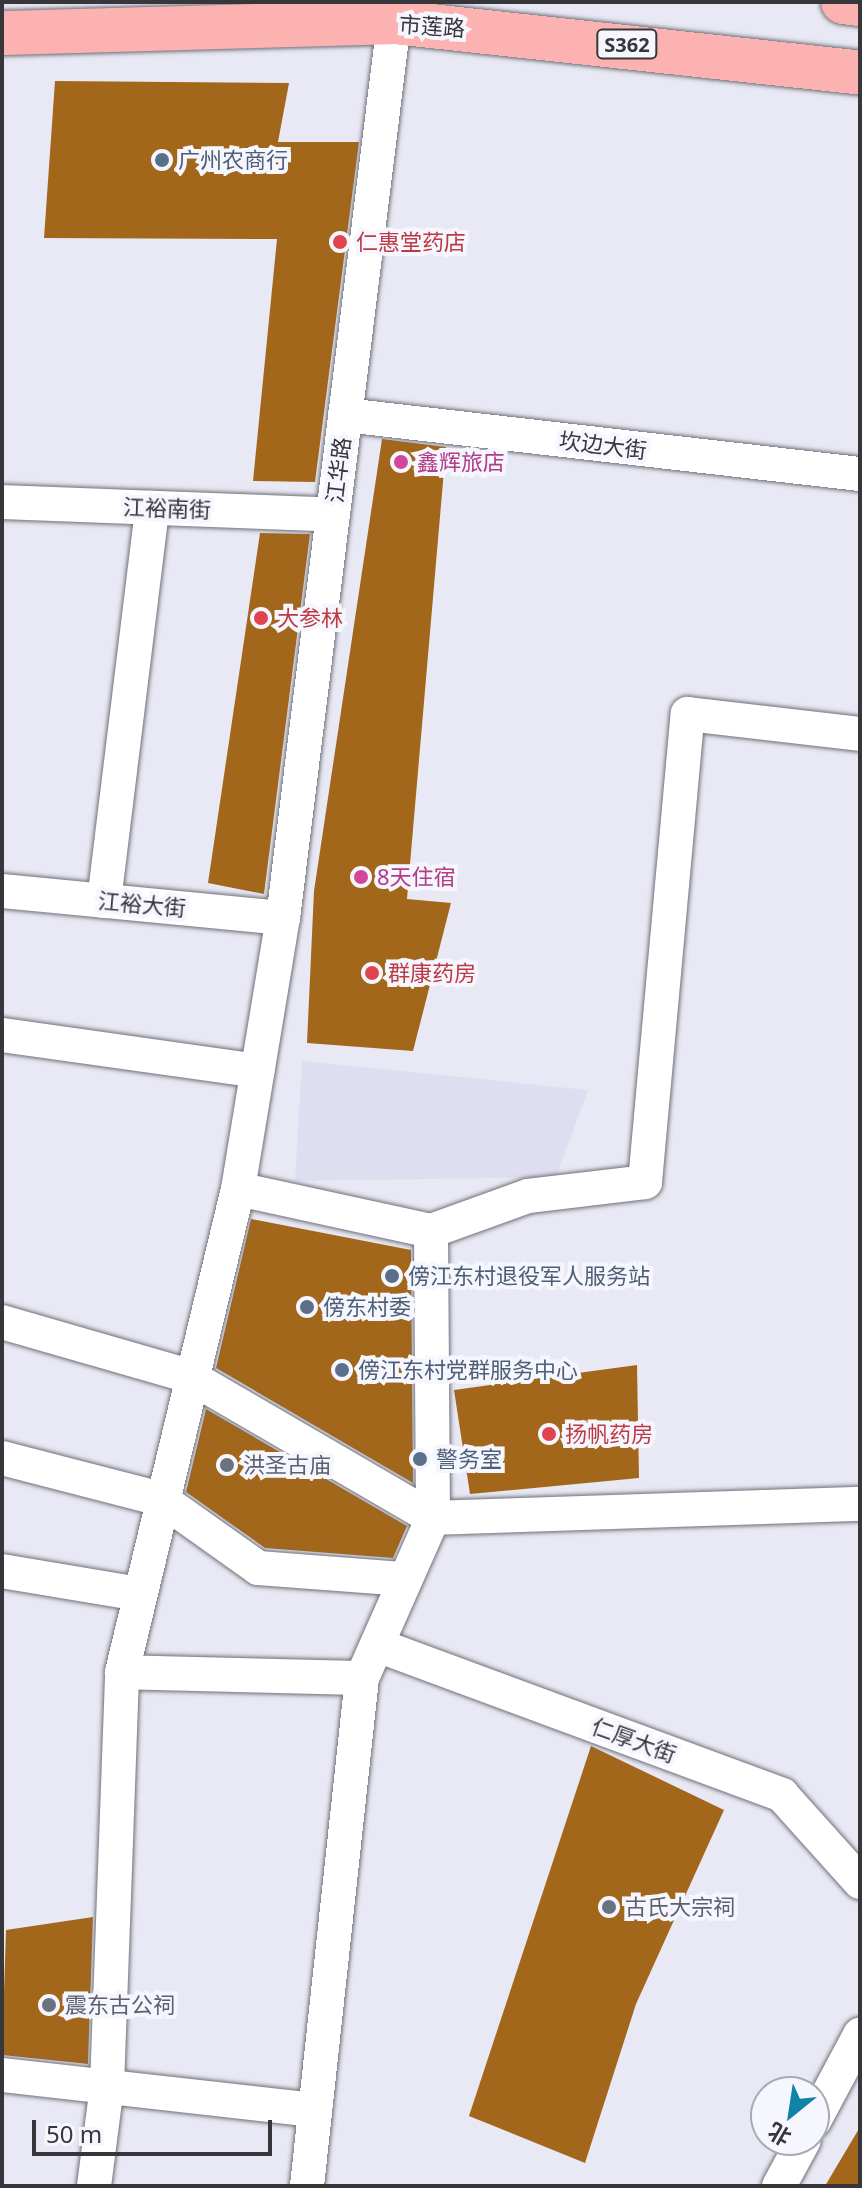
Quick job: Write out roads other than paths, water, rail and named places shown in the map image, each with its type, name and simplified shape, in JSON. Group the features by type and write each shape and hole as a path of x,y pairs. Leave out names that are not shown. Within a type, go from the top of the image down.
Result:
{"main road":[{"path":"843,2 860,4"},
{"name":"市莲路","path":"2,33 393,9 860,73"}],"street":[{"name":"江华路","path":"94,2186 107,2086 122,1672 189,1376 238,1189 283,918 393,9"},
{"name":"坎边大街","path":"345,415 860,474"},
{"name":"江裕南街","path":"2,502 333,515"},
{"path":"104,901 152,508"},
{"path":"238,1189 431,1231 528,1196 645,1182 688,714 860,734"},
{"name":"江裕大街","path":"2,891 283,918"},
{"path":"2,1035 257,1071"},
{"path":"307,2186 362,1678 433,1518 431,1231"},
{"path":"2,1322 189,1376 433,1518 860,1504"},
{"path":"2,1458 161,1499 258,1568 406,1579"},
{"path":"2,1571 139,1594"},
{"name":"仁厚大街","path":"377,1645 782,1795 860,1882"},
{"path":"122,1672 362,1678"},
{"path":"830,2091 860,2035"},
{"path":"2,2075 315,2110"},
{"path":"779,2186 795,2156"}],"place":[{"name":"广州农商行","path":"162,160"},
{"name":"仁惠堂药店","path":"340,242"},
{"name":"鑫辉旅店","path":"401,462"},
{"name":"大参林","path":"261,618"},
{"name":"8天住宿","path":"361,877"},
{"name":"群康药房","path":"372,973"},
{"name":"傍江东村退役军人服务站","path":"392,1276"},
{"name":"傍东村委","path":"307,1307"},
{"name":"傍江东村党群服务中心","path":"342,1370"},
{"name":"扬帆药房","path":"549,1434"},
{"name":"警务室","path":"420,1459"},
{"name":"洪圣古庙","path":"227,1465"},
{"name":"古氏大宗祠","path":"609,1907"},
{"name":"震东古公祠","path":"49,2005"}]}
